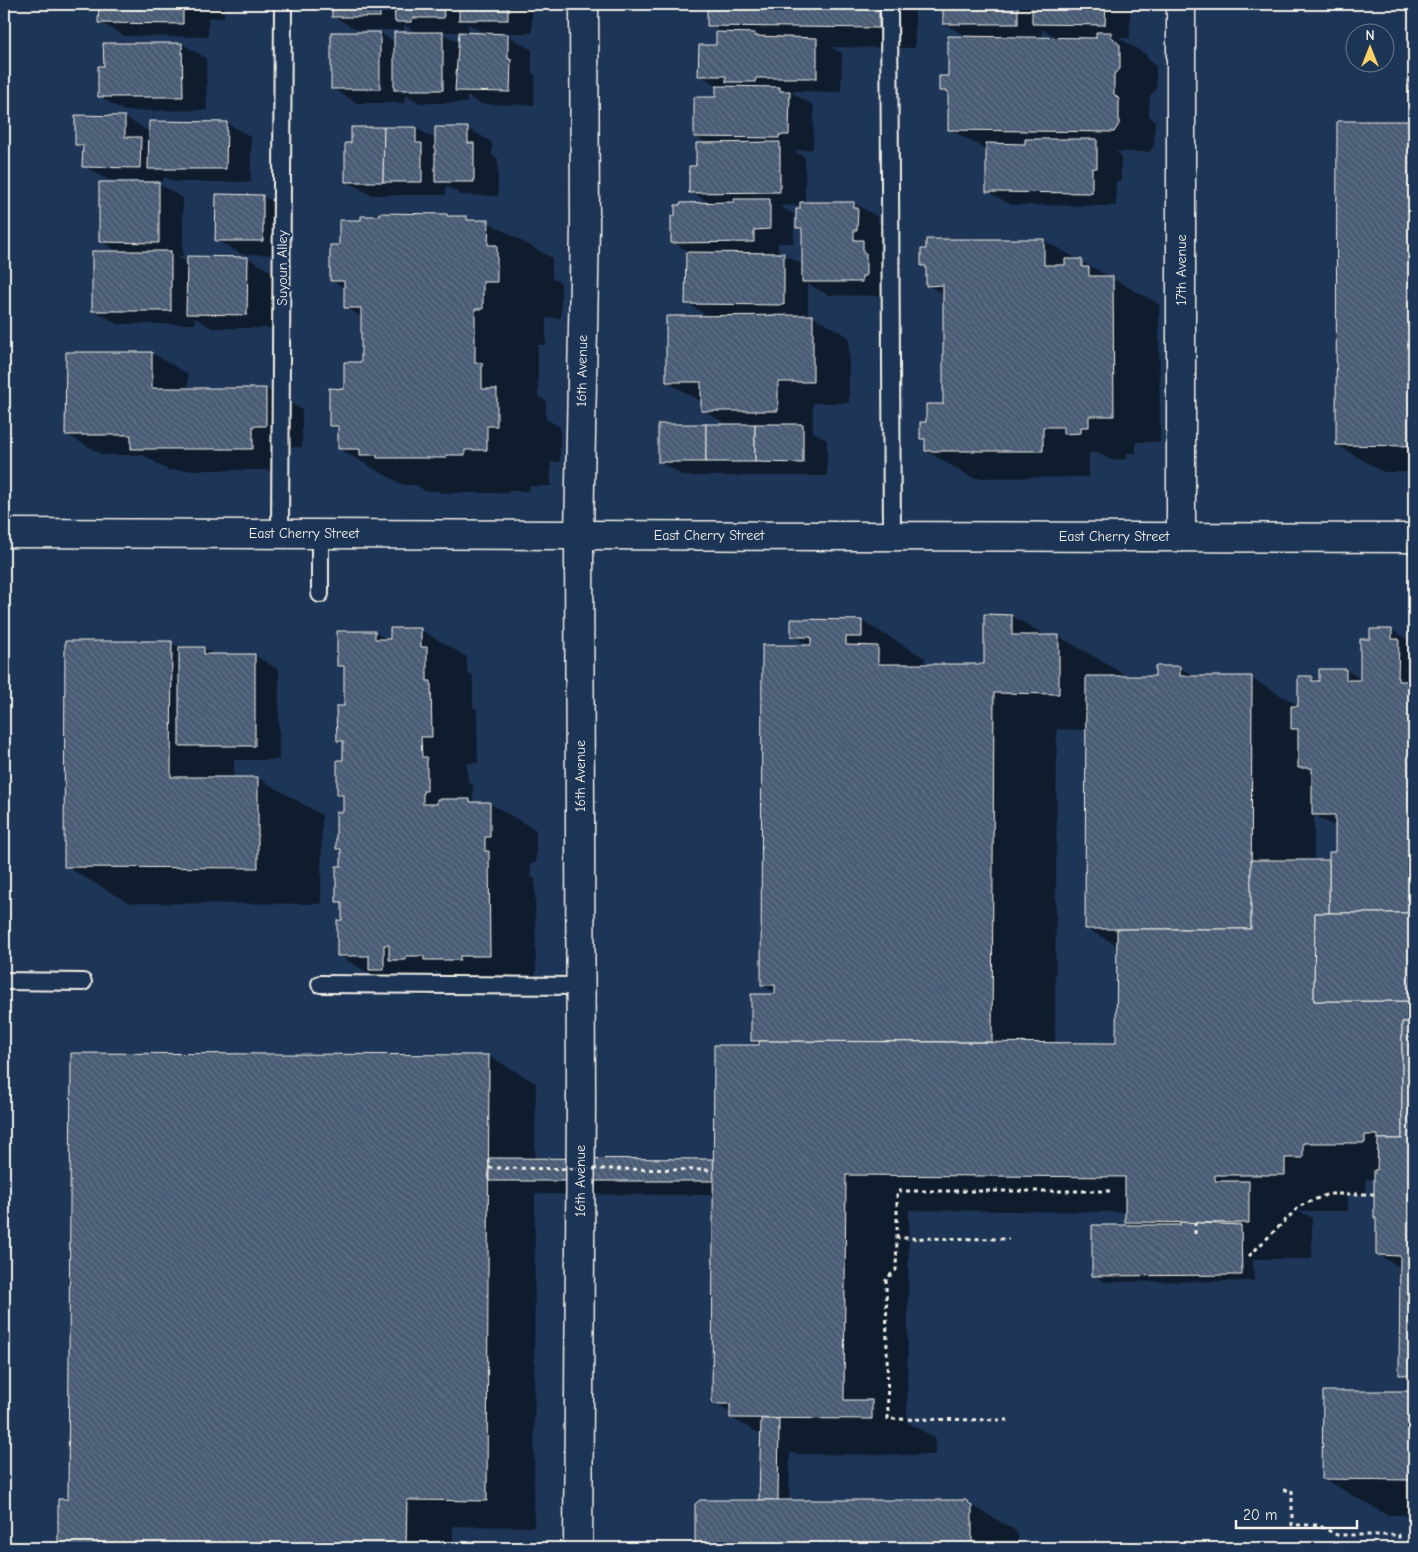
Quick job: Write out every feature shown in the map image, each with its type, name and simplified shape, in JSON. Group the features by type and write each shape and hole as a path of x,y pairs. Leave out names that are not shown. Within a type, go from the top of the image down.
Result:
{"street":[{"name":"16th Avenue","path":"578,1548 581,986 579,534 585,226 584,4"},
{"name":"17th Avenue","path":"1181,4 1181,537"},
{"name":"East Cherry Street","path":"4,532 1414,538"}],"lane":[{"name":"Suyoun Alley","path":"280,533 283,4"},
{"path":"889,4 892,536"},
{"path":"320,533 320,594"},
{"path":"4,981 83,982"},
{"path":"320,984 581,986"}],"path":[{"path":"489,1168 713,1170"},
{"path":"1008,1420 888,1419 886,1279 896,1270 897,1191 1113,1191"},
{"path":"1249,1256 1300,1206 1328,1194 1374,1194"},
{"path":"1195,1222 1195,1236"},
{"path":"897,1238 1009,1239"},
{"path":"1284,1490 1292,1490 1292,1525 1318,1525 1337,1535 1399,1535 1399,1548"}],"building":[{"path":"99,4 183,4 183,24 98,23"},
{"path":"332,4 380,4 380,17 332,17"},
{"path":"394,4 443,4 444,18 412,18 412,22 395,22"},
{"path":"459,4 508,4 508,20 459,20"},
{"path":"707,4 879,4 879,28 707,26"},
{"path":"943,4 1018,4 1018,24 943,24"},
{"path":"1032,4 1106,4 1105,25 1032,24"},
{"path":"331,32 380,32 380,89 331,89"},
{"path":"394,32 443,32 443,90 394,90"},
{"path":"459,32 508,34 508,59 511,59 510,92 455,91"},
{"path":"716,32 755,33 755,36 817,38 817,78 756,78 755,82 726,82 726,76 698,76 699,45 716,45"},
{"path":"1096,32 1111,32 1111,36 1120,45 1120,69 1114,74 1114,94 1119,99 1119,124 1114,132 948,130 948,91 939,91 939,76 948,76 948,36 1096,38"},
{"path":"103,43 182,43 183,97 98,97 98,66 104,66"},
{"path":"716,86 780,87 780,91 790,91 789,135 779,135 779,138 694,137 694,97 716,97"},
{"path":"75,115 125,116 125,137 141,137 140,168 82,167 83,145 75,145"},
{"path":"149,121 227,122 226,169 148,169"},
{"path":"1337,121 1414,121 1414,446 1336,445"},
{"path":"351,127 384,127 383,182 345,182 345,143 351,143"},
{"path":"384,127 416,127 416,143 422,143 422,182 383,182"},
{"path":"435,127 468,127 468,143 474,143 474,182 435,182"},
{"path":"1025,139 1097,139 1097,168 1092,168 1092,193 986,192 986,143 1025,144"},
{"path":"780,142 780,192 689,193 689,166 696,166 696,143"},
{"path":"99,182 159,182 159,243 99,242"},
{"path":"216,194 263,195 263,241 215,241"},
{"path":"734,199 770,199 770,229 754,230 754,242 671,243 671,216 675,216 675,205 680,205 680,203 734,202"},
{"path":"800,202 854,202 854,208 858,208 857,230 854,230 854,240 863,240 863,253 866,253 866,276 862,276 862,282 802,282 802,228 796,228 796,209 800,209"},
{"path":"379,213 447,214 447,216 467,216 467,220 489,220 488,245 497,245 497,282 483,282 483,309 475,309 475,363 482,363 482,389 497,389 497,426 487,426 487,450 465,450 465,455 446,455 446,458 377,458 377,455 360,455 360,449 338,449 338,426 329,426 329,388 344,389 344,362 361,362 361,308 344,308 344,281 330,281 330,245 339,245 339,220 361,220 361,216 379,216"},
{"path":"926,239 1044,239 1044,265 1065,265 1065,259 1082,259 1082,267 1089,267 1089,276 1113,276 1114,416 1089,416 1089,427 1081,427 1081,433 1063,434 1063,427 1043,427 1043,451 925,451 925,439 920,439 920,422 926,422 926,404 943,404 943,285 926,286 926,266 921,266 921,249 926,249"},
{"path":"92,251 171,251 171,311 92,311"},
{"path":"686,252 784,253 784,305 685,304"},
{"path":"187,256 248,257 247,315 186,314"},
{"path":"813,315 813,382 778,382 778,411 701,411 701,382 666,382 666,316"},
{"path":"66,352 152,352 152,388 266,388 266,426 253,426 253,449 131,449 131,435 65,435"},
{"path":"658,424 706,424 706,462 658,462"},
{"path":"706,424 755,424 755,462 706,462"},
{"path":"755,424 803,424 803,463 755,462"},
{"path":"984,614 1012,615 1012,635 1059,635 1059,694 994,693 992,1042 751,1041 751,994 775,994 775,985 761,985 762,645 811,645 811,637 791,637 791,619 862,620 862,637 846,637 846,645 878,646 878,664 984,664"},
{"path":"390,628 421,628 421,647 427,647 427,681 431,681 432,737 421,737 422,757 427,757 427,791 423,791 423,804 437,804 437,799 470,799 470,802 490,802 490,837 485,837 485,851 489,851 490,956 460,956 460,960 424,960 424,956 406,956 406,960 389,960 389,945 384,945 384,970 369,970 369,956 337,956 337,920 342,920 342,902 336,902 336,866 341,866 341,849 336,849 336,812 343,812 343,795 337,795 337,760 343,760 343,741 337,741 336,706 344,706 344,666 337,666 337,631 375,631 375,639 390,639"},
{"path":"1370,629 1392,629 1392,639 1399,639 1398,681 1414,681 1414,913 1329,913 1329,852 1335,852 1335,815 1312,815 1312,768 1298,768 1298,729 1291,729 1291,706 1298,706 1298,676 1312,676 1312,681 1319,681 1319,669 1346,669 1346,680 1360,680 1360,639 1370,639"},
{"path":"65,641 172,641 171,777 258,777 258,868 64,867"},
{"path":"179,647 204,647 204,654 255,654 255,746 179,746"},
{"path":"1155,666 1180,666 1180,676 1252,676 1251,929 1085,929 1086,676 1155,676"},
{"path":"1251,860 1329,860 1329,913 1315,913 1314,1001 1414,1001 1414,1022 1402,1022 1402,1139 1378,1139 1378,1135 1365,1135 1365,1143 1303,1143 1303,1158 1285,1158 1285,1175 1215,1175 1215,1181 1249,1181 1249,1223 1125,1222 1125,1177 846,1175 844,1400 872,1400 872,1419 730,1418 730,1404 712,1404 714,1045 759,1045 759,1041 1116,1043 1117,929 1251,929"},
{"path":"1315,913 1414,913 1414,1001 1314,1001"},
{"path":"1402,1022 1414,1022 1414,1375 1399,1375 1400,1256 1376,1255 1376,1218 1374,1218 1374,1170 1377,1170 1378,1139 1402,1139"},
{"path":"71,1053 489,1055 487,1501 407,1500 406,1548 58,1548 58,1499 68,1499"},
{"path":"489,1158 713,1159 714,1181 489,1181"},
{"path":"1180,1222 1241,1225 1242,1275 1092,1276 1092,1225 1180,1225"},
{"path":"1323,1391 1414,1391 1414,1480 1322,1479"},
{"path":"761,1419 779,1419 778,1500 759,1500"},
{"path":"700,1500 966,1500 972,1506 972,1548 695,1548 695,1504"}]}
